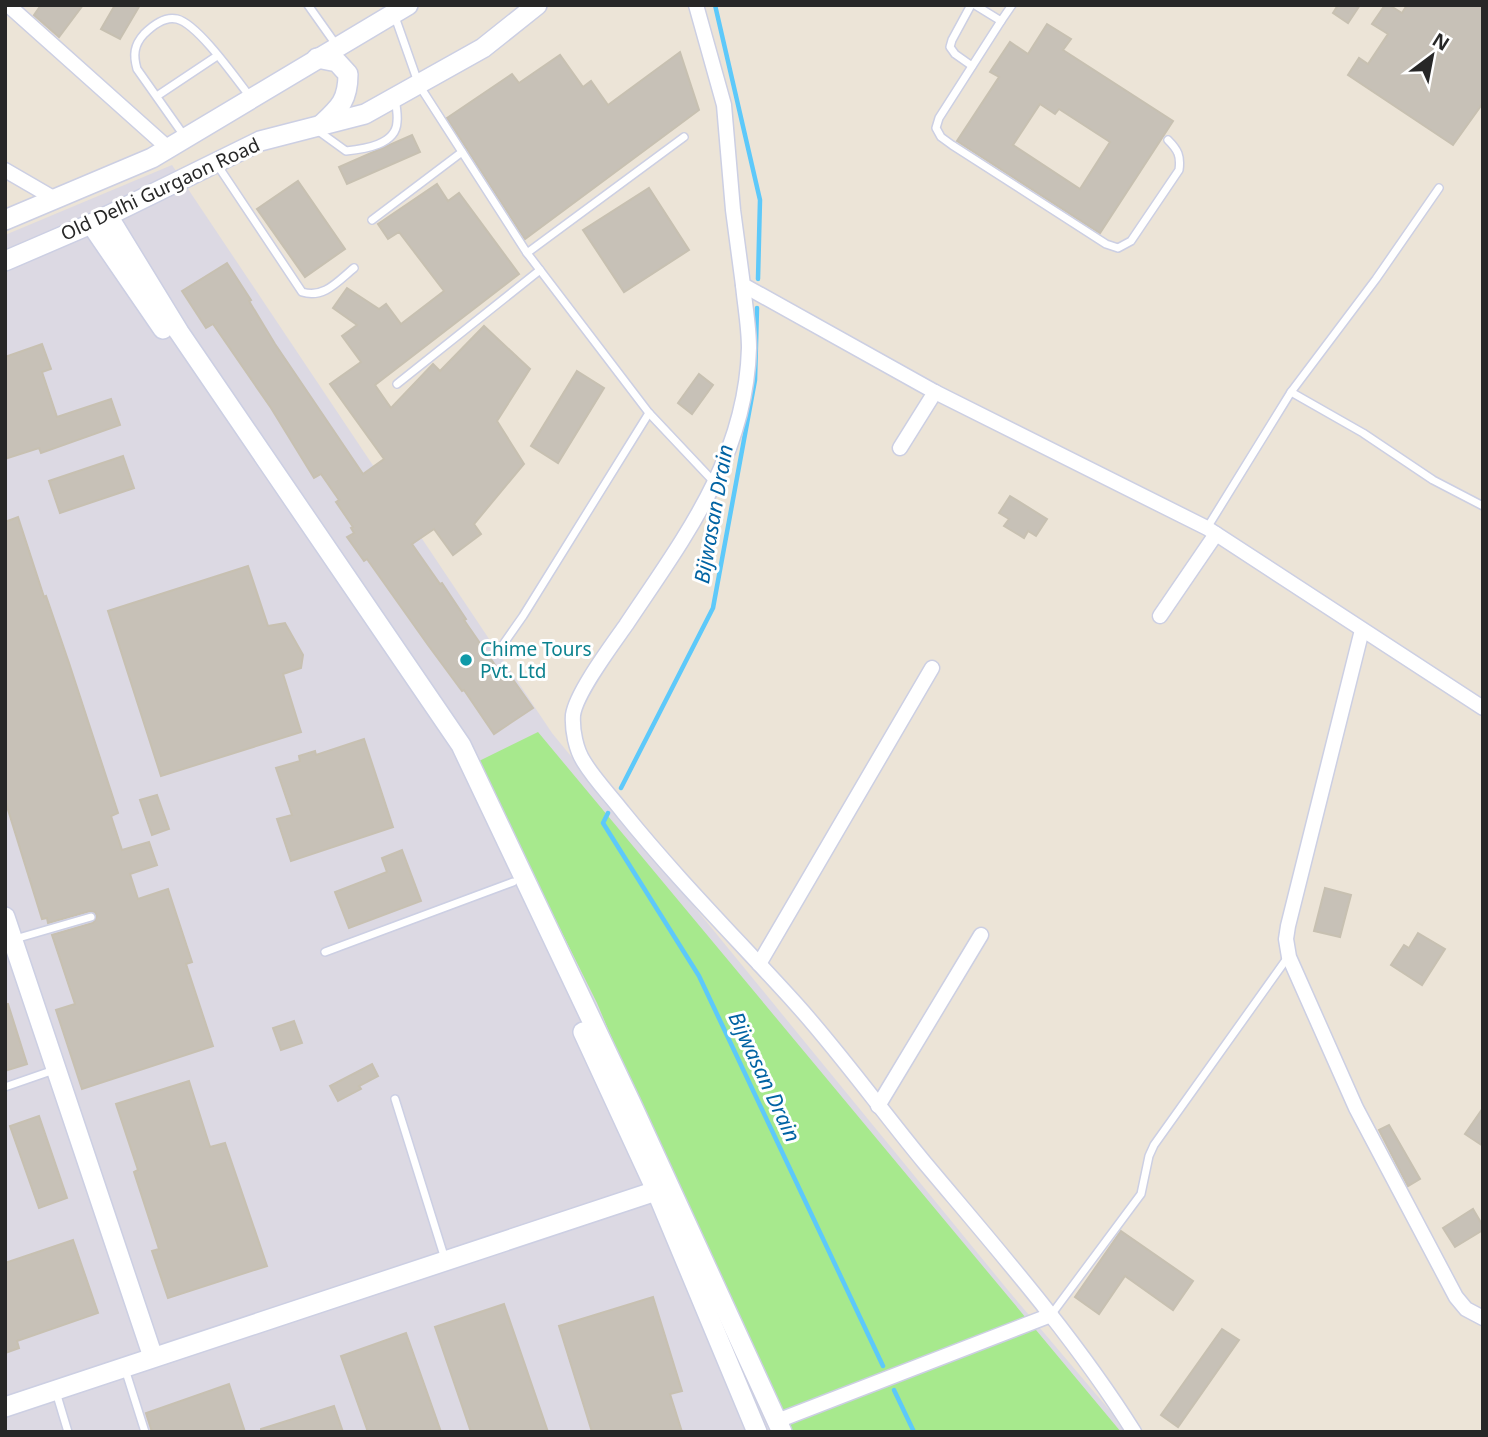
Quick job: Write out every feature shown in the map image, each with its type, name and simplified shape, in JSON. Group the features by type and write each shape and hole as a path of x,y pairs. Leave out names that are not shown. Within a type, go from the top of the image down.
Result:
{"street":[{"path":"8,5 168,148"},
{"name":"Old Delhi Gurgaon Road","path":"5,261 100,220 260,141 365,114 482,48 537,5"},
{"path":"696,5 723,105 749,344 744,389 738,421 716,484 690,529 589,682 574,711 573,730 582,760 652,848 836,1052 1051,1315 1134,1432"},
{"name":"Old Delhi Gurgaon Road","path":"5,220 152,158 401,9"},
{"path":"317,58 337,62 348,74 348,91 341,106 317,126"},
{"path":"5,170 55,199"},
{"path":"100,220 444,742 474,797 779,1426 1051,1315"},
{"path":"100,220 461,746 662,1188 753,1431"},
{"path":"743,285 935,391 1212,531 1483,708"},
{"path":"900,448 935,391"},
{"path":"1160,616 1212,531"},
{"path":"1362,630 1288,926 1286,939 1289,957 1356,1108 1456,1297 1466,1309 1481,1314"},
{"path":"759,964 932,668"},
{"path":"5,917 153,1357"},
{"path":"878,1106 981,934"},
{"path":"5,1407 662,1188"}],"lane":[{"path":"308,5 337,46"},
{"path":"972,66 950,47 951,40 973,5 1001,21"},
{"path":"1012,5 939,118 936,128 941,137 1106,244 1118,248 1131,241 1179,170 1177,149 1168,140"},
{"path":"401,9 419,85 527,253 649,413 716,484"},
{"path":"186,137 137,69 135,48 142,36 153,26 165,20 178,19 198,33 251,98"},
{"path":"157,96 217,56"},
{"path":"317,126 346,151 369,149 389,138 398,124 395,98"},
{"path":"527,253 684,137"},
{"path":"372,220 462,152"},
{"path":"215,163 302,292 312,295 324,293 354,268"},
{"path":"1212,531 1291,392 1439,188"},
{"path":"397,384 540,270"},
{"path":"1291,392 1363,433 1433,480 1483,506"},
{"path":"502,646 649,413"},
{"path":"325,952 513,882"},
{"path":"13,940 91,917"},
{"path":"1051,1315 1134,1206 1145,1184 1149,1156 1154,1145 1289,957"},
{"path":"5,1087 56,1070"},
{"path":"395,1099 445,1260"},
{"path":"124,1367 145,1432"},
{"path":"56,1390 68,1432"}],"shaded area":[{"path":"172,165 552,733 1007,1289 1128,1432 5,1432 5,235"}],"green space":[{"path":"538,732 1121,1432 778,1432 597,1003 477,762"}],"building":[{"path":"41,5 83,5 59,37 34,15"},
{"path":"115,5 140,5 120,39 101,29"},
{"path":"1338,5 1360,5 1348,23 1333,13"},
{"path":"1385,5 1402,13 1407,5 1478,5 1483,8 1483,103 1453,145 1348,75 1359,58 1368,64 1388,34 1372,24"},
{"path":"1047,24 1071,39 1063,50 1173,121 1100,233 957,141 999,77 990,72 1010,42 1028,54","holes":["1040,104 1055,114 1059,109 1110,142 1080,189 1013,145"]},
{"path":"680,52 699,110 525,239 447,118 512,74 519,83 560,55 583,87 591,81 608,105"},
{"path":"412,135 420,152 347,184 339,167"},
{"path":"298,181 345,249 305,277 257,209"},
{"path":"437,184 448,201 459,193 519,274 375,385 391,408 433,364 440,371 484,326 530,369 497,421 524,464 474,524 481,534 453,555 434,529 412,544 440,584 442,583 504,678 509,674 533,708 494,734 367,559 364,561 347,537 354,533 351,528 353,527 321,474 314,478 271,408 213,324 206,328 182,291 227,263 275,344 363,474 384,459 330,384 361,362 342,336 357,325 333,308 347,288 379,309 386,304 401,324 444,291 399,232 388,239 378,224"},
{"path":"649,188 689,250 624,292 583,230"},
{"path":"42,344 51,369 42,372 57,417 111,399 120,425 41,453 39,448 5,459 5,357"},
{"path":"577,371 604,388 558,463 531,446"},
{"path":"699,374 713,385 692,414 678,403"},
{"path":"123,456 134,488 60,513 49,481"},
{"path":"1010,496 1047,519 1036,536 1028,531 1024,538 1004,526 1009,519 999,513"},
{"path":"18,517 118,813 111,816 122,850 149,842 157,865 130,874 138,899 168,889 192,962 186,964 213,1046 82,1089 56,1010 75,1004 52,935 93,923 97,916 90,911 48,923 47,918 42,919 5,800 5,522"},
{"path":"248,566 268,626 285,623 303,655 301,668 283,674 301,732 161,776 108,611"},
{"path":"364,739 393,827 291,861 277,819 292,815 276,768 300,761 299,756 315,751 316,755"},
{"path":"157,795 169,829 152,835 140,800"},
{"path":"402,850 421,901 349,928 335,892 387,872 382,858"},
{"path":"1325,888 1351,895 1340,937 1314,931"},
{"path":"1418,933 1445,949 1422,985 1391,965 1404,945 1409,948"},
{"path":"5,1004 8,1004 27,1064 5,1071"},
{"path":"294,1021 302,1043 281,1050 273,1028"},
{"path":"372,1064 378,1076 338,1101 330,1086"},
{"path":"189,1081 210,1147 225,1143 267,1266 168,1298 152,1251 159,1249 134,1172 138,1170 116,1104"},
{"path":"1483,1108 1483,1146 1465,1134"},
{"path":"39,1116 67,1198 39,1208 10,1126"},
{"path":"1389,1125 1420,1179 1408,1186 1379,1130"},
{"path":"1473,1209 1483,1230 1455,1247 1443,1228"},
{"path":"1121,1231 1193,1281 1173,1310 1125,1276 1099,1314 1075,1297"},
{"path":"73,1240 98,1313 17,1341 19,1348 5,1353 5,1263"},
{"path":"653,1297 682,1391 670,1394 682,1432 592,1432 559,1326"},
{"path":"504,1304 548,1432 471,1432 435,1327"},
{"path":"1222,1329 1239,1340 1178,1427 1161,1415"},
{"path":"406,1333 441,1432 368,1432 341,1356"},
{"path":"229,1384 245,1432 152,1432 146,1413"},
{"path":"334,1406 343,1432 261,1432 261,1429"}],"waterway":[{"name":"Bijwasan Drain","path":"715,5 760,200 758,279"},
{"name":"Bijwasan Drain","path":"621,788 713,608 755,380 757,308"},
{"name":"Bijwasan Drain","path":"608,813 603,823 699,976 883,1366"},
{"name":"Bijwasan Drain","path":"894,1390 914,1432"}],"place":[{"name":"Chime Tours Pvt. Ltd","path":"466,660"}]}
